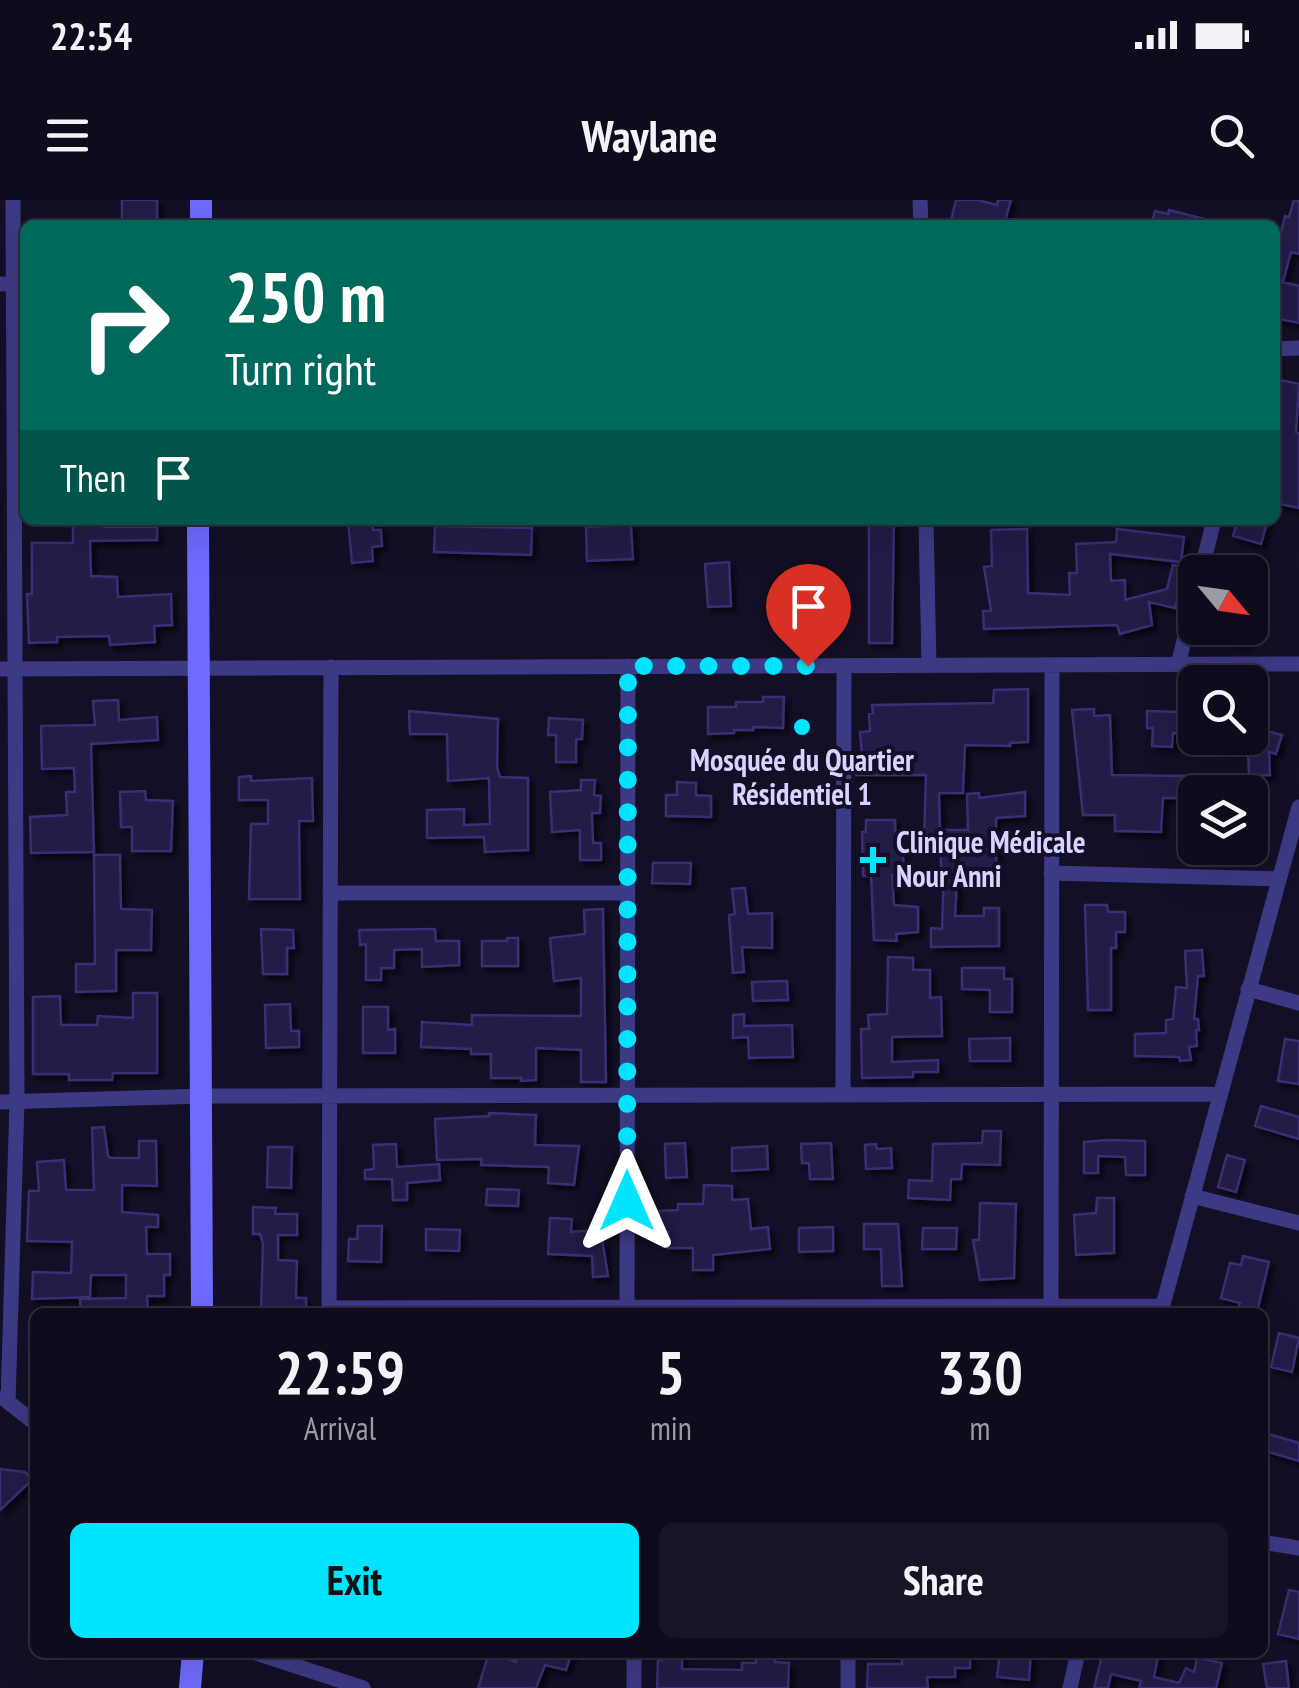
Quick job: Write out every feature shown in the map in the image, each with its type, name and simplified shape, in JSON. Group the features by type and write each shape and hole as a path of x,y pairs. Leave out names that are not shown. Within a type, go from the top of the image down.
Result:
{"street":[{"path":"13,200 8,669 17,1102 4,1399 30,1419"},
{"path":"198,525 202,669 202,1308"},
{"path":"926,525 928,665"},
{"path":"1205,555 1213,525"},
{"path":"1178,664 1183,645"},
{"path":"8,669 1299,664"},
{"path":"1050,1306 1052,665"},
{"path":"627,1308 628,666"},
{"path":"844,666 844,1094"},
{"path":"329,1308 331,668"},
{"path":"1162,1308 1299,806"},
{"path":"1051,873 1278,879"},
{"path":"330,894 628,893"},
{"path":"1248,989 1299,1003"},
{"path":"0,1102 203,1096 1220,1094"},
{"path":"1192,1196 1299,1223"},
{"path":"946,1308 1125,1308"},
{"path":"1268,1543 1299,1548"},
{"path":"190,1688 192,1658"},
{"path":"271,1658 363,1688"},
{"path":"634,1658 634,1688"},
{"path":"848,1658 848,1688"},
{"path":"1070,1688 1077,1658"}],"building":[{"path":"122,200 157,200 157,220 122,220"},
{"path":"956,200 997,205 998,200 1011,200 1005,220 951,220"},
{"path":"1294,200 1299,200 1299,254 1291,252 1283,282 1299,286 1299,323 1280,319 1280,236 1285,216 1289,217"},
{"path":"1169,210 1208,220 1152,220 1155,211 1168,214"},
{"path":"1281,380 1299,384 1299,508 1280,504"},
{"path":"73,525 157,527 157,540 90,541 91,576 117,577 118,597 171,594 172,625 154,626 155,642 110,645 109,636 57,637 57,642 29,643 27,594 32,594 32,543 73,543"},
{"path":"348,525 372,525 373,530 381,530 382,546 372,547 373,561 352,563"},
{"path":"631,525 633,559 587,561 586,527"},
{"path":"869,525 894,525 892,643 869,643"},
{"path":"1236,525 1267,525 1261,544 1233,536"},
{"path":"435,526 532,528 531,555 434,552"},
{"path":"1027,529 1028,593 1070,595 1069,573 1077,573 1076,544 1116,542 1117,529 1184,537 1178,562 1110,554 1111,581 1125,580 1125,600 1167,589 1173,565 1178,566 1175,608 1149,602 1152,625 1120,634 1117,625 984,629 983,611 991,611 984,567 992,566 991,530"},
{"path":"729,562 731,606 708,607 705,564"},
{"path":"1028,689 1028,742 1010,746 965,745 963,793 939,793 940,830 968,830 967,794 979,793 979,798 1025,792 1025,816 996,818 996,881 957,881 955,916 984,916 984,908 999,908 999,946 931,947 931,928 942,929 944,871 941,842 924,842 926,775 856,775 855,755 862,755 860,732 870,731 872,705 993,703 994,690"},
{"path":"763,697 784,697 783,728 753,727 734,733 708,734 708,707 736,707 736,702 763,702"},
{"path":"118,700 119,720 157,717 158,740 91,744 94,852 31,853 30,817 67,815 66,792 75,792 74,768 42,769 41,726 95,725 93,701"},
{"path":"1094,709 1094,716 1110,715 1112,775 1178,776 1178,798 1163,798 1161,832 1115,831 1115,815 1083,815 1072,710"},
{"path":"409,711 498,719 500,777 528,778 528,850 485,852 484,837 427,838 427,810 464,809 464,825 490,824 489,778 448,781 447,734 410,734"},
{"path":"1147,711 1178,712 1178,734 1173,733 1172,747 1152,746 1153,728 1147,728"},
{"path":"549,718 583,720 582,739 576,739 576,762 556,762 556,735 548,735"},
{"path":"1268,732 1282,735 1276,754 1269,752 1270,775 1249,775 1248,755 1268,755"},
{"path":"251,776 251,781 312,778 313,821 299,821 300,899 249,899 251,824 268,824 268,800 239,800 239,777"},
{"path":"581,780 595,780 594,795 601,796 600,813 592,813 593,843 601,843 601,860 580,860 580,830 552,832 550,792 581,790"},
{"path":"677,782 696,783 696,795 711,796 711,817 666,816 666,795 677,795"},
{"path":"145,791 146,800 173,801 171,851 132,851 132,827 121,827 120,792"},
{"path":"866,820 895,820 896,848 901,847 906,875 892,875 894,905 918,907 918,932 896,934 897,941 874,940 871,876 863,876 862,832 866,832"},
{"path":"94,855 120,855 121,909 152,910 151,950 116,950 116,991 76,992 76,964 95,964"},
{"path":"653,863 691,863 690,884 652,883"},
{"path":"745,888 748,914 772,913 772,948 742,947 744,972 733,973 729,915 735,914 732,889"},
{"path":"1085,905 1107,905 1108,912 1125,912 1125,932 1116,932 1116,948 1111,948 1111,1010 1088,1010"},
{"path":"603,909 606,1082 581,1082 581,1050 536,1048 536,1080 521,1081 491,1078 491,1054 421,1047 422,1022 472,1025 472,1015 581,1016 581,978 554,981 550,938 585,934 584,910"},
{"path":"261,929 293,930 294,948 287,948 287,974 263,974"},
{"path":"435,929 436,941 459,941 459,965 422,967 422,949 394,950 394,968 381,968 381,980 366,980 366,944 360,945 359,930"},
{"path":"518,938 518,966 482,966 482,941"},
{"path":"1202,950 1204,976 1198,976 1194,1019 1198,1019 1199,1030 1197,1046 1189,1047 1191,1060 1135,1056 1135,1034 1166,1033 1166,1020 1173,1019 1176,987 1187,988 1185,951"},
{"path":"888,957 913,958 913,970 930,970 930,998 941,997 942,1036 892,1037 892,1062 938,1060 938,1072 913,1072 913,1077 862,1078 861,1029 869,1029 868,1015 887,1014"},
{"path":"962,968 1004,968 1004,979 1012,979 1012,1012 990,1012 990,990 962,989"},
{"path":"787,981 788,1000 753,1001 752,982"},
{"path":"133,993 157,993 157,1073 113,1073 112,1080 69,1080 69,1074 33,1074 33,997 60,996 61,1025 97,1025 98,1016 133,1018"},
{"path":"290,1004 291,1031 299,1031 299,1047 266,1048 265,1005"},
{"path":"363,1007 388,1007 388,1030 395,1029 395,1053 363,1053"},
{"path":"744,1014 744,1026 792,1025 793,1057 749,1058 748,1037 733,1038 733,1015"},
{"path":"1010,1038 1010,1061 970,1061 969,1039"},
{"path":"1285,1039 1299,1041 1299,1084 1278,1081"},
{"path":"1261,1106 1299,1117 1299,1139 1255,1126"},
{"path":"489,1113 536,1115 535,1145 579,1146 574,1185 548,1183 549,1167 481,1165 482,1159 437,1160 435,1119"},
{"path":"104,1127 111,1158 139,1158 139,1141 156,1141 157,1186 122,1185 122,1212 158,1215 158,1227 146,1227 147,1254 170,1254 164,1296 147,1296 148,1308 81,1308 80,1299 126,1298 126,1275 91,1275 90,1297 32,1299 33,1272 71,1273 72,1242 27,1241 29,1191 39,1191 37,1162 64,1160 66,1190 94,1190 92,1128"},
{"path":"983,1131 1001,1131 1000,1165 962,1164 961,1179 951,1179 950,1200 908,1198 909,1180 932,1181 933,1144 982,1143"},
{"path":"1145,1141 1145,1175 1126,1175 1125,1157 1098,1156 1098,1173 1084,1173 1084,1142"},
{"path":"685,1143 687,1177 666,1178 665,1144"},
{"path":"831,1143 833,1179 810,1179 809,1163 802,1163 801,1144"},
{"path":"396,1144 397,1167 439,1164 440,1180 407,1183 407,1200 393,1200 392,1179 365,1179 365,1170 374,1169 373,1145"},
{"path":"876,1144 877,1149 891,1148 892,1168 866,1169 865,1145"},
{"path":"767,1146 768,1169 732,1171 732,1148"},
{"path":"268,1147 292,1147 291,1188 267,1187"},
{"path":"1227,1155 1245,1160 1236,1192 1218,1187"},
{"path":"704,1185 732,1186 732,1200 748,1199 751,1229 768,1227 770,1249 713,1255 713,1270 693,1270 693,1248 668,1248 668,1232 660,1232 659,1211 678,1210 678,1204 703,1204"},
{"path":"487,1189 519,1190 518,1206 486,1205"},
{"path":"1097,1198 1114,1198 1114,1253 1076,1255 1074,1215 1096,1213"},
{"path":"980,1203 1016,1204 1014,1278 980,1280 973,1240 979,1240"},
{"path":"253,1207 276,1208 275,1214 297,1214 297,1235 278,1235 278,1260 297,1261 296,1298 306,1298 306,1308 261,1308 263,1243 260,1234 253,1234"},
{"path":"550,1218 572,1219 571,1232 594,1230 595,1239 602,1239 608,1276 593,1277 592,1256 548,1254"},
{"path":"864,1224 898,1224 902,1286 882,1286 881,1249 864,1249"},
{"path":"358,1226 382,1226 381,1262 348,1261 349,1239 357,1239"},
{"path":"833,1227 833,1251 799,1252 799,1228"},
{"path":"923,1228 957,1228 956,1249 922,1249"},
{"path":"426,1229 460,1230 459,1251 426,1250"},
{"path":"1243,1256 1269,1262 1258,1308 1238,1308 1240,1303 1221,1298 1230,1263 1241,1265"},
{"path":"1279,1333 1299,1338 1292,1372 1271,1367"},
{"path":"1268,1434 1299,1443 1299,1461 1268,1452"},
{"path":"0,1469 25,1472 30,1482 0,1510"},
{"path":"1289,1590 1299,1592 1299,1639 1278,1634"},
{"path":"487,1658 516,1662 518,1658 570,1658 566,1670 545,1665 536,1688 478,1688"},
{"path":"682,1658 682,1669 742,1670 742,1663 756,1663 756,1658 775,1658 775,1662 789,1663 788,1688 657,1688 658,1660"},
{"path":"902,1658 970,1658 970,1668 955,1668 955,1677 927,1677 928,1688 867,1688 868,1664 902,1664"},
{"path":"999,1658 1031,1658 1029,1680 997,1677"},
{"path":"1102,1658 1158,1658 1154,1677 1179,1683 1186,1668 1194,1672 1197,1658 1222,1663 1216,1688 1139,1688 1141,1681 1111,1674 1108,1688 1094,1688"},
{"path":"1286,1661 1289,1688 1267,1688 1263,1664"}],"place":[{"name":"Mosquée du Quartier Résidentiel 1","path":"802,727"},
{"name":"Clinique Médicale Nour Anni","path":"873,860"}],"route":[{"path":"627,1201 628,666 808,666"}]}
